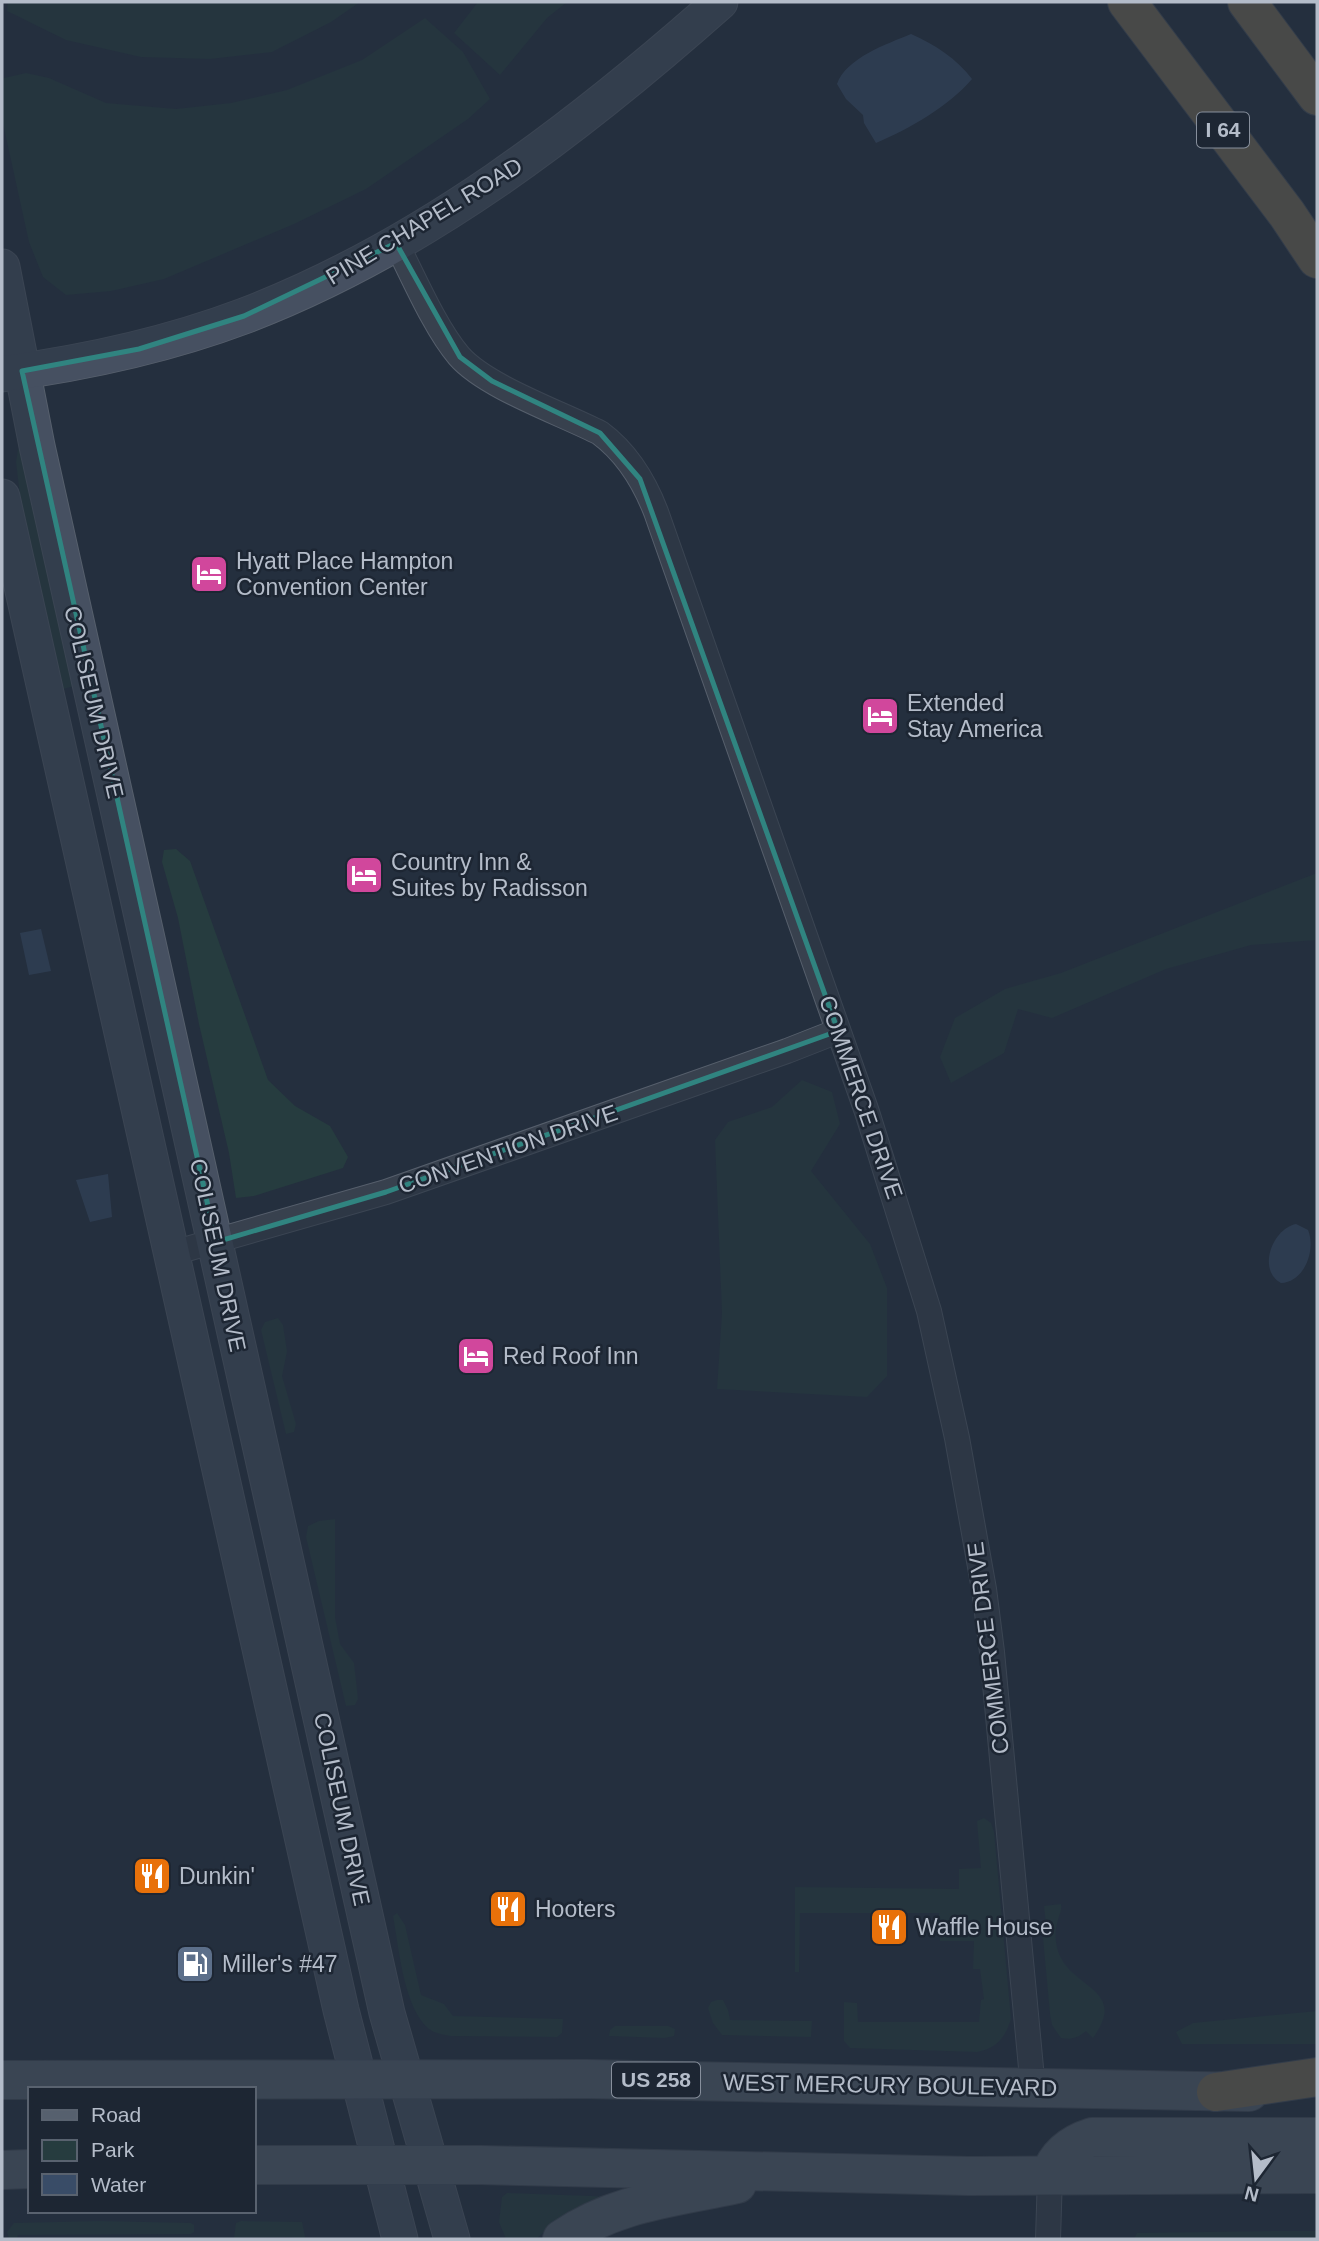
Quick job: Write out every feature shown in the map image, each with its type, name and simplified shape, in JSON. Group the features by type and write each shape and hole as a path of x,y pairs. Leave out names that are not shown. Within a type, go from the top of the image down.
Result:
{"highway":[{"name":"I 64","path":"1127,2 1287,214 1317,259"},
{"path":"1247,2 1317,96"},
{"path":"1216,2092 1317,2077"}],"main road":[{"name":"WEST MERCURY BOULEVARD","path":"2,2080 586,2079 1317,2093"},
{"path":"1050,2175 1057,2160 1067,2149 1077,2141 1093,2137 1317,2137"},
{"path":"256,2165 381,2164 969,2176 1317,2174"},
{"path":"2,2170 28,2169"},
{"path":"562,2239 600,2217 625,2208 793,2171"}],"street":[{"name":"PINE CHAPEL ROAD","path":"12,372 139,349 221,324 322,282 396,243 532,156 619,88 720,2"},
{"name":"COMMERCE DRIVE","path":"396,243 447,339 460,357 475,371 492,381 600,433 616,445 640,479 665,537 838,1031 893,1191 929,1311 968,1495 992,1652 1033,2089"},
{"name":"COLISEUM DRIVE","path":"2,267 12,372 37,446 387,2013 452,2239"},
{"name":"COLISEUM DRIVE","path":"2,497 173,1253 292,1796 341,2010 400,2239"},
{"name":"CONVENTION DRIVE","path":"173,1253 386,1192 838,1031"},
{"path":"1048,2239 1050,2175"}],"highlighted area":[{"path":"396,243 460,357 492,381 600,433 640,479 838,1031 386,1192 216,1242 22,371 139,349 244,316"}],"green space":[{"path":"8,2 360,2 331,22 272,52 210,59 141,57 66,40 7,11"},
{"path":"478,2 567,2 547,18 500,75 454,33"},
{"path":"425,18 463,52 490,99 468,119 366,189 294,224 164,279 111,291 66,295 43,277 29,242 2,119 4,78 26,73 49,78 106,103 176,109 231,103 287,90 362,60"},
{"path":"18,449 21,450 74,686 60,690 25,538 16,462"},
{"path":"176,849 190,861 268,1080 295,1106 330,1126 348,1157 343,1168 254,1196 236,1198 229,1153 178,918 162,862 164,850"},
{"path":"1317,873 1317,940 1251,945 1166,969 1052,1018 1018,1009 1004,1053 951,1083 940,1057 955,1018 1005,989 1061,973"},
{"path":"802,1080 832,1092 840,1124 811,1171 870,1244 887,1288 887,1376 867,1397 717,1389 722,1313 715,1140 728,1122 772,1107"},
{"path":"278,1318 283,1325 287,1351 282,1376 296,1424 294,1432 286,1434 261,1330 265,1322"},
{"path":"335,1519 335,1617 340,1644 354,1663 358,1699 355,1705 346,1706 306,1537 308,1526"},
{"path":"984,1818 991,1823 994,1832 1011,2019 1006,2032 995,2045 977,2052 850,2048 844,2041 844,2002 857,2003 858,2022 979,2022 981,2000 984,1999 980,1969 973,1969 974,1941 940,1941 939,1913 800,1913 799,1972 795,1972 795,1887 959,1889 959,1869 981,1868 977,1821"},
{"path":"1061,1904 1056,1934 1059,1954 1068,1968 1096,1992 1105,2010 1093,2038 1086,2031 1074,2038 1061,2038 1052,2025 1043,1938 1046,1925 1044,1906"},
{"path":"397,1913 405,1925 421,1995 444,2004 453,2016 563,2019 562,2033 557,2037 451,2036 434,2032 424,2024 416,2011 404,1980 393,1916"},
{"path":"723,2000 730,2020 812,2021 811,2037 722,2035 713,2023 708,2008 711,2002"},
{"path":"1317,2011 1317,2044 1182,2044 1176,2032 1193,2023"},
{"path":"615,2026 668,2026 675,2029 674,2036 664,2038 609,2036 610,2030"},
{"path":"507,2193 603,2197 558,2220 536,2239 506,2239 499,2222 502,2197"},
{"path":"302,2222 305,2237 234,2238 236,2223"},
{"path":"14,2223 191,2223 194,2225 194,2232 18,2235 17,2239 9,2239 7,2232"},
{"path":"1317,2231 1317,2239 1134,2239 1137,2233"}],"water":[{"path":"911,34 944,53 972,79 928,116 876,143 864,123 863,115 846,99 837,84 858,59"},
{"path":"41,929 51,971 29,975 20,933"},
{"path":"108,1174 112,1217 90,1222 76,1180"},
{"path":"1296,1224 1308,1230 1311,1246 1309,1255 1302,1271 1296,1277 1281,1283 1270,1269 1270,1250 1274,1241 1287,1227"}],"place":[{"name":"Hyatt Place Hampton Convention Center","path":"209,574"},
{"name":"Extended Stay America","path":"880,716"},
{"name":"Country Inn & Suites by Radisson","path":"364,875"},
{"name":"Red Roof Inn","path":"476,1356"},
{"name":"Dunkin'","path":"152,1876"},
{"name":"Hooters","path":"508,1909"},
{"name":"Waffle House","path":"889,1927"},
{"name":"Miller's #47","path":"195,1964"}]}
